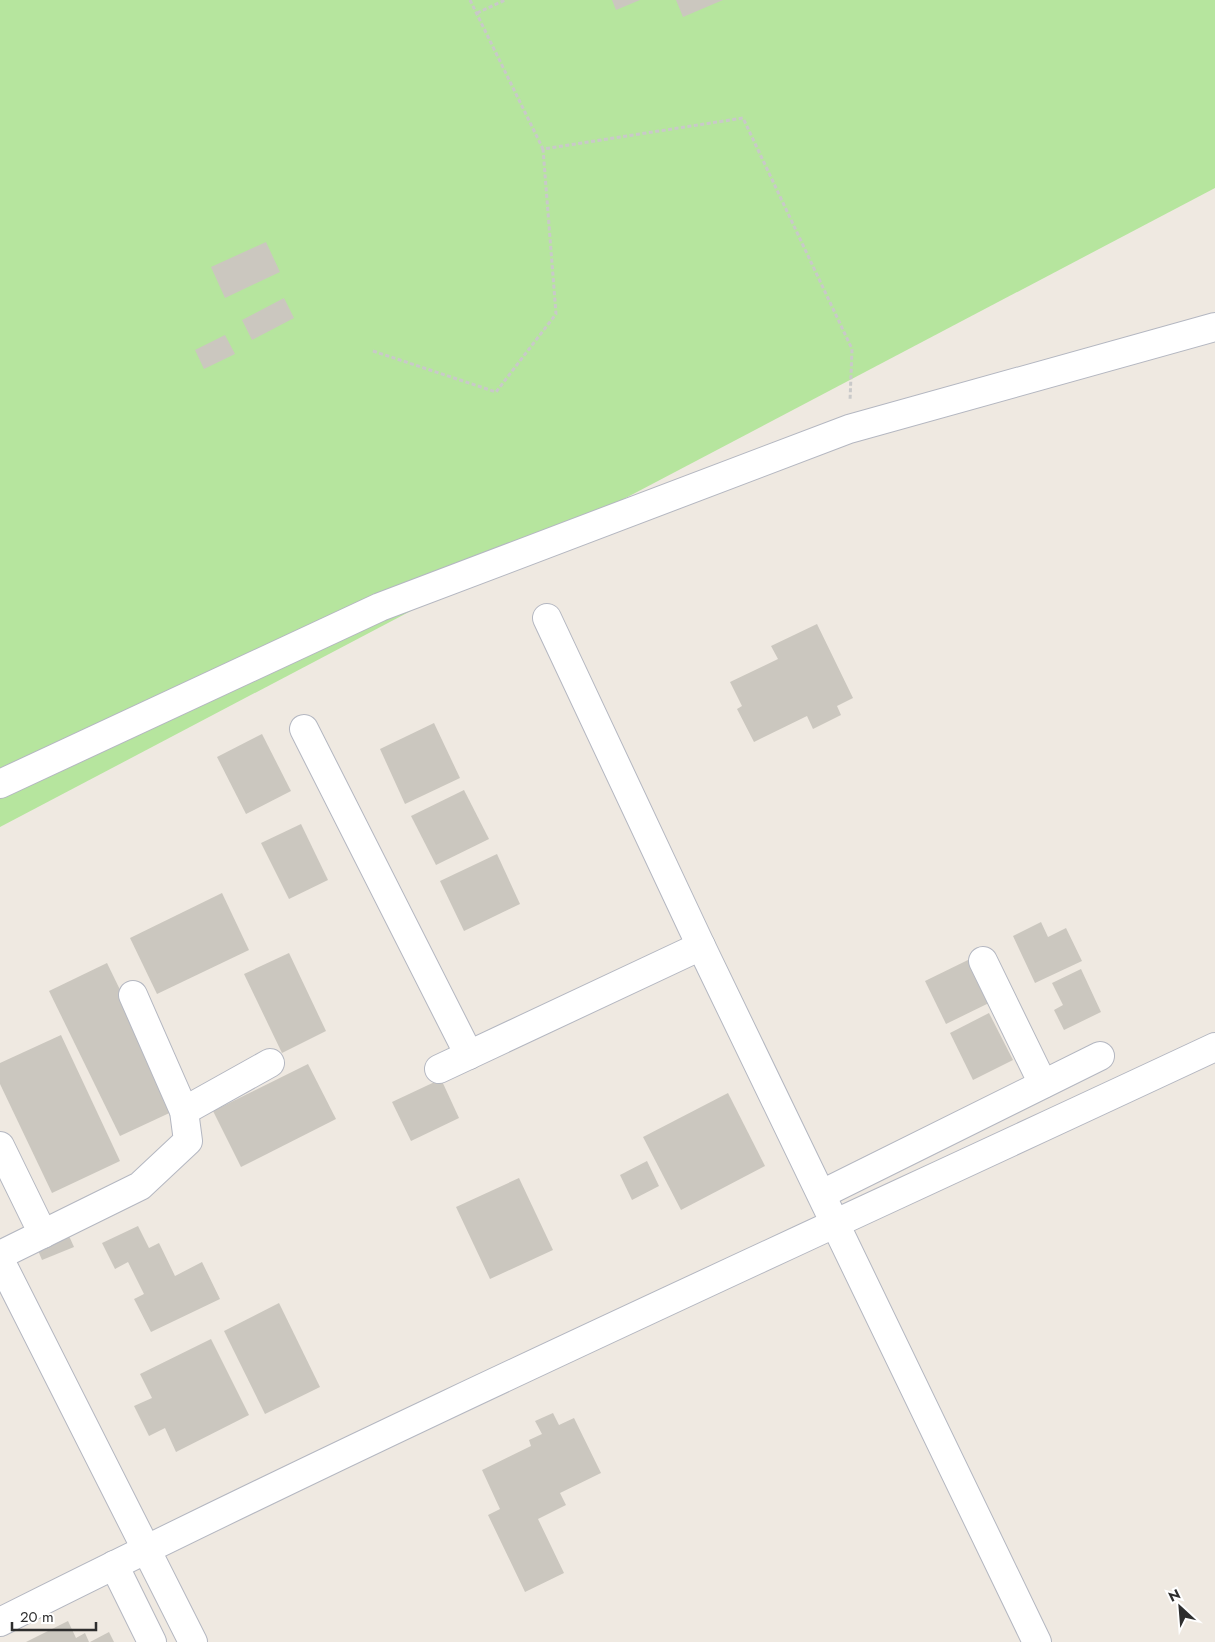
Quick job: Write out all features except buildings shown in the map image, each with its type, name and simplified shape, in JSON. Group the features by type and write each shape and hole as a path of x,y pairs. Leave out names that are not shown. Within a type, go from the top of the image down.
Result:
{"street":[{"path":"0,784 380,607 849,429 1215,327"},
{"path":"547,618 701,946 836,1222 1037,1642"},
{"path":"304,729 469,1055"},
{"path":"439,1069 701,946"},
{"path":"983,961 1043,1084"},
{"path":"0,1255 140,1186 188,1141 184,1111 133,995"},
{"path":"0,1622 146,1548 836,1222 1215,1047"},
{"path":"822,1194 1100,1056"},
{"path":"184,1111 270,1064"},
{"path":"0,1146 43,1234"},
{"path":"0,1260 193,1642"},
{"path":"114,1565 152,1642"}],"path":[{"path":"374,350 496,392 556,314 543,149 470,0"},
{"path":"477,13 505,0"},
{"path":"543,149 743,118 852,349 849,429"}],"green space":[{"path":"0,0 1215,0 1215,188 0,827"}]}
